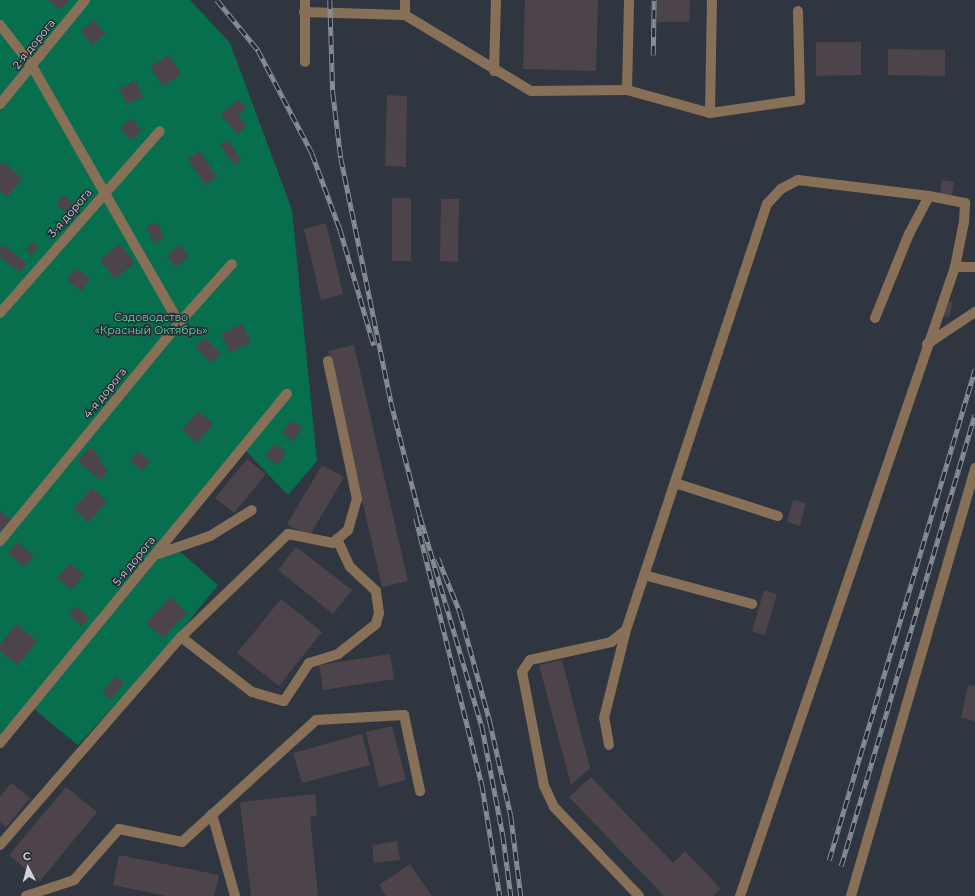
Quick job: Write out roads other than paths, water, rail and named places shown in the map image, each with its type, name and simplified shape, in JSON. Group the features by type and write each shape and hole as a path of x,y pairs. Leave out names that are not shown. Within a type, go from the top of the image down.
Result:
{"street":[{"name":"2-я дорога","path":"0,104 85,0"},
{"path":"304,62 305,0"},
{"path":"405,0 405,15"},
{"path":"494,71 496,0"},
{"path":"627,90 629,0"},
{"path":"710,113 712,0"},
{"path":"304,12 405,15 494,71 531,91 627,90 710,113 800,100 798,11"},
{"path":"0,25 32,66 105,191 179,323"},
{"name":"3-я дорога","path":"0,313 105,191 160,131"},
{"path":"609,745 604,718 626,630 767,204 781,189 798,180 929,196 965,203 964,222 955,267 927,344 740,896"},
{"path":"875,318 909,234 929,196"},
{"name":"4-я дорога","path":"0,541 179,323 232,264"},
{"path":"955,267 975,267"},
{"path":"927,344 975,312"},
{"path":"0,845 181,637 288,534 333,543 348,530 357,499 328,361"},
{"name":"5-я дорога","path":"0,743 287,394"},
{"path":"850,896 975,468"},
{"path":"675,483 778,516"},
{"path":"154,556 174,546 210,536 252,510"},
{"path":"181,637 252,692 284,701 309,664 338,654 376,624 379,613 376,591 350,567 337,539"},
{"path":"644,575 752,604"},
{"path":"626,630 611,642 530,660 522,672 544,786 554,807 639,896"},
{"path":"26,896 74,880 119,829 182,842 316,720 404,715 420,791"},
{"path":"212,814 235,896"}],"railway":[{"path":"217,0 258,50 312,153 340,229 374,345"},
{"path":"330,0 333,93 341,158 391,402 420,516 482,726 503,835 511,896"},
{"path":"653,55 654,0"},
{"path":"829,860 975,369"},
{"path":"841,866 975,414"},
{"path":"416,518 482,784 500,896"},
{"path":"438,558 460,612 490,722 511,816 521,896"}],"park label":[{"name":"Садоводство «Красный Октябрь»","path":"151,324"}]}
